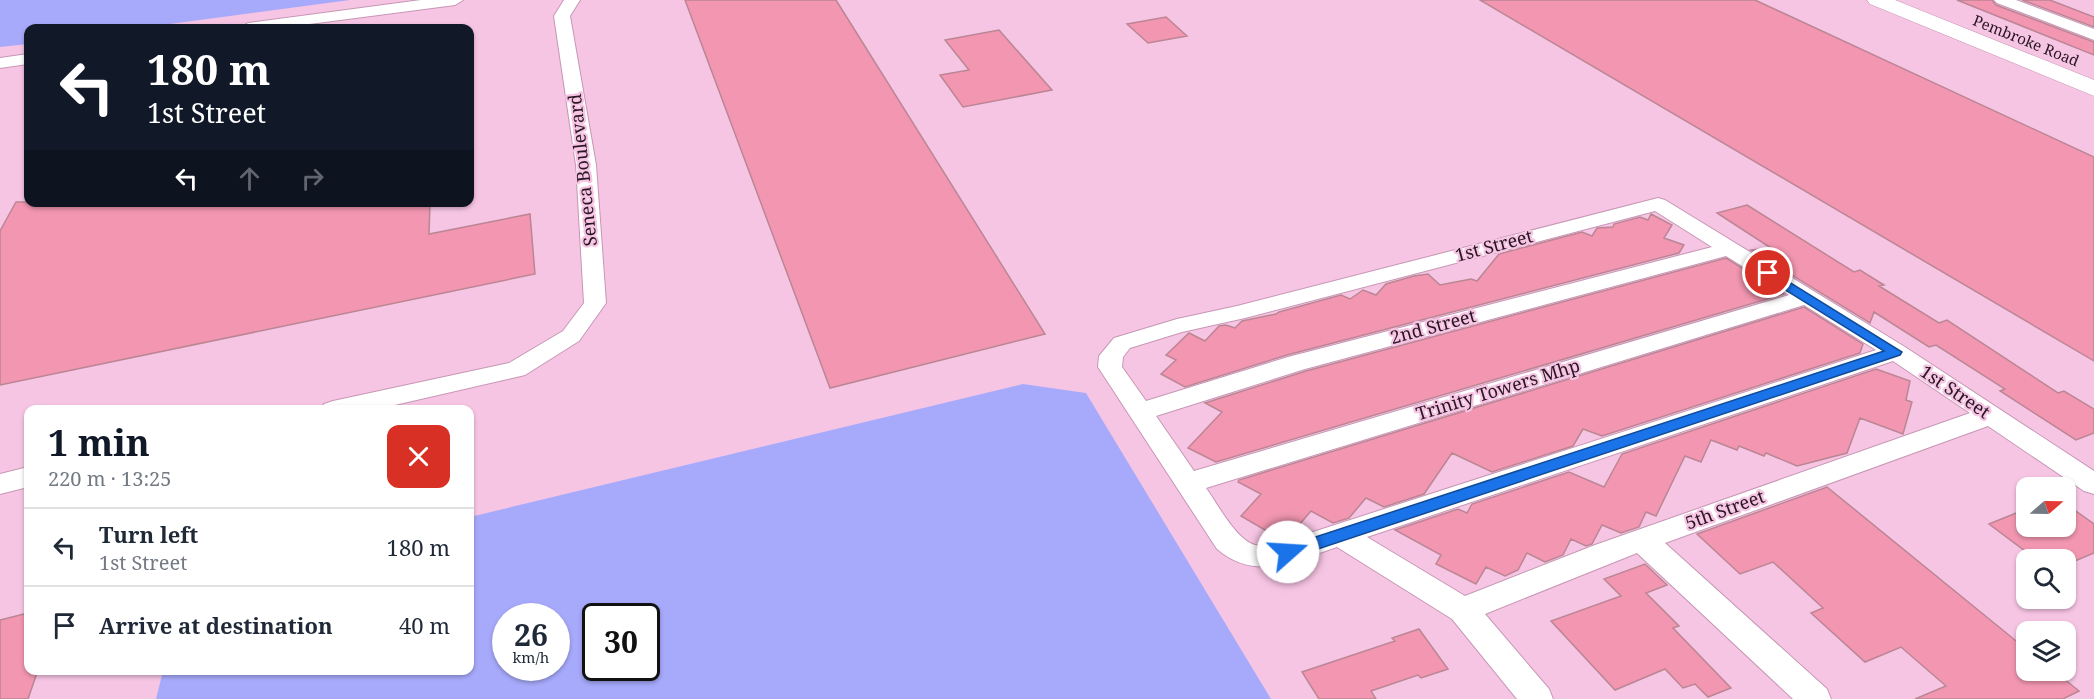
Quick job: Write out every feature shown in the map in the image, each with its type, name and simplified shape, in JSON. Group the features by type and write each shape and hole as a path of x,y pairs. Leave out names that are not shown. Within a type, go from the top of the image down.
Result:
{"main road":[{"name":"Pembroke Road","path":"1877,0 2094,89"},
{"name":"Pembroke Road","path":"1924,0 2094,69"}],"street":[{"path":"278,24 455,0"},
{"name":"Seneca Boulevard","path":"355,405 516,369 572,336 595,303 586,165 562,16 572,0"},
{"path":"2002,0 2094,35"},
{"path":"0,63 24,60"},
{"name":"1st Street","path":"1896,352 1264,558 1248,556 1227,541 1110,367 1111,356 1122,343 1177,326 1249,310 1658,204 1896,352 2094,484"},
{"name":"2nd Street","path":"1140,412 1297,363 1728,249"},
{"name":"Trinity Towers Mhp","path":"1188,483 1808,297"},
{"name":"5th Street","path":"1464,610 1642,540 1989,416"},
{"path":"0,484 24,478"},
{"path":"1339,534 1464,610 1537,699"},
{"path":"1642,540 1815,699"}],"water":[{"path":"0,0 350,0 170,24 24,24 24,44 0,47"},
{"path":"1023,384 1086,393 1271,699 156,699 162,675 474,675 474,516"}],"building":[{"path":"685,0 836,0 1045,334 830,388"},
{"path":"1480,0 1755,0 2094,157 2094,361"},
{"path":"1957,0 1992,0 1996,5 2094,42 2094,55"},
{"path":"2022,0 2050,0 2094,17 2094,27"},
{"path":"1166,17 1187,36 1148,43 1127,24"},
{"path":"999,30 1052,90 963,107 940,75 969,70 945,40"},
{"path":"16,202 24,202 24,207 430,207 429,234 530,214 535,274 0,385 0,231"},
{"path":"1747,205 1854,272 1860,270 1884,285 1879,286 1939,323 1947,320 2058,393 2064,391 2094,409 2094,433 2076,440 2000,391 2005,389 1936,345 1929,347 1874,312 1870,323 1751,250 1771,248 1717,213"},
{"path":"1651,214 1672,225 1664,238 1684,245 1679,253 1287,355 1185,387 1161,374 1176,360 1166,355 1189,333 1205,341 1219,326 1226,325 1235,328 1242,321 1276,314 1341,295 1350,299 1363,290 1376,295 1386,284 1414,276 1428,274 1440,285 1471,279 1477,281 1499,254 1582,232 1592,236 1597,228 1613,227 1614,224 1640,217 1648,220"},
{"path":"1726,258 1784,294 1216,462 1188,448 1222,412 1205,403 1306,371"},
{"path":"1804,307 1863,344 1860,353 1602,436 1583,429 1573,446 1492,472 1452,453 1424,494 1384,507 1366,498 1349,518 1333,523 1311,511 1293,532 1277,537 1241,516 1261,494 1238,482 1239,480"},
{"path":"1876,369 1910,381 1906,400 1912,402 1903,434 1860,418 1847,453 1797,466 1766,453 1764,456 1739,446 1737,450 1711,440 1701,462 1685,456 1656,516 1646,512 1639,527 1621,533 1602,525 1592,544 1586,546 1571,539 1563,555 1545,562 1527,553 1518,570 1505,576 1486,567 1476,584 1436,564 1441,555 1395,530 1458,509 1467,513 1472,504 1569,472 1604,487 1622,454"},
{"path":"1827,487 2016,641 2016,681 2067,681 2079,691 2063,699 1915,699 1946,686 1901,647 1865,662 1811,613 1823,608 1773,562 1740,574 1697,534"},
{"path":"2076,511 2094,524 2094,553 2076,561 2076,549 2022,549 1989,524 2016,513 2016,537 2076,537"},
{"path":"1645,564 1667,585 1646,593 1679,626 1673,628 1731,688 1708,697 1695,684 1683,688 1665,669 1615,690 1551,621 1621,596 1604,579"},
{"path":"24,614 24,675 36,675 28,699 0,699 0,620"},
{"path":"1419,629 1448,669 1421,678 1418,675 1371,691 1376,699 1319,699 1302,672 1395,641 1392,638"}],"route":[{"path":"1288,552 1896,352 1768,273"}]}
